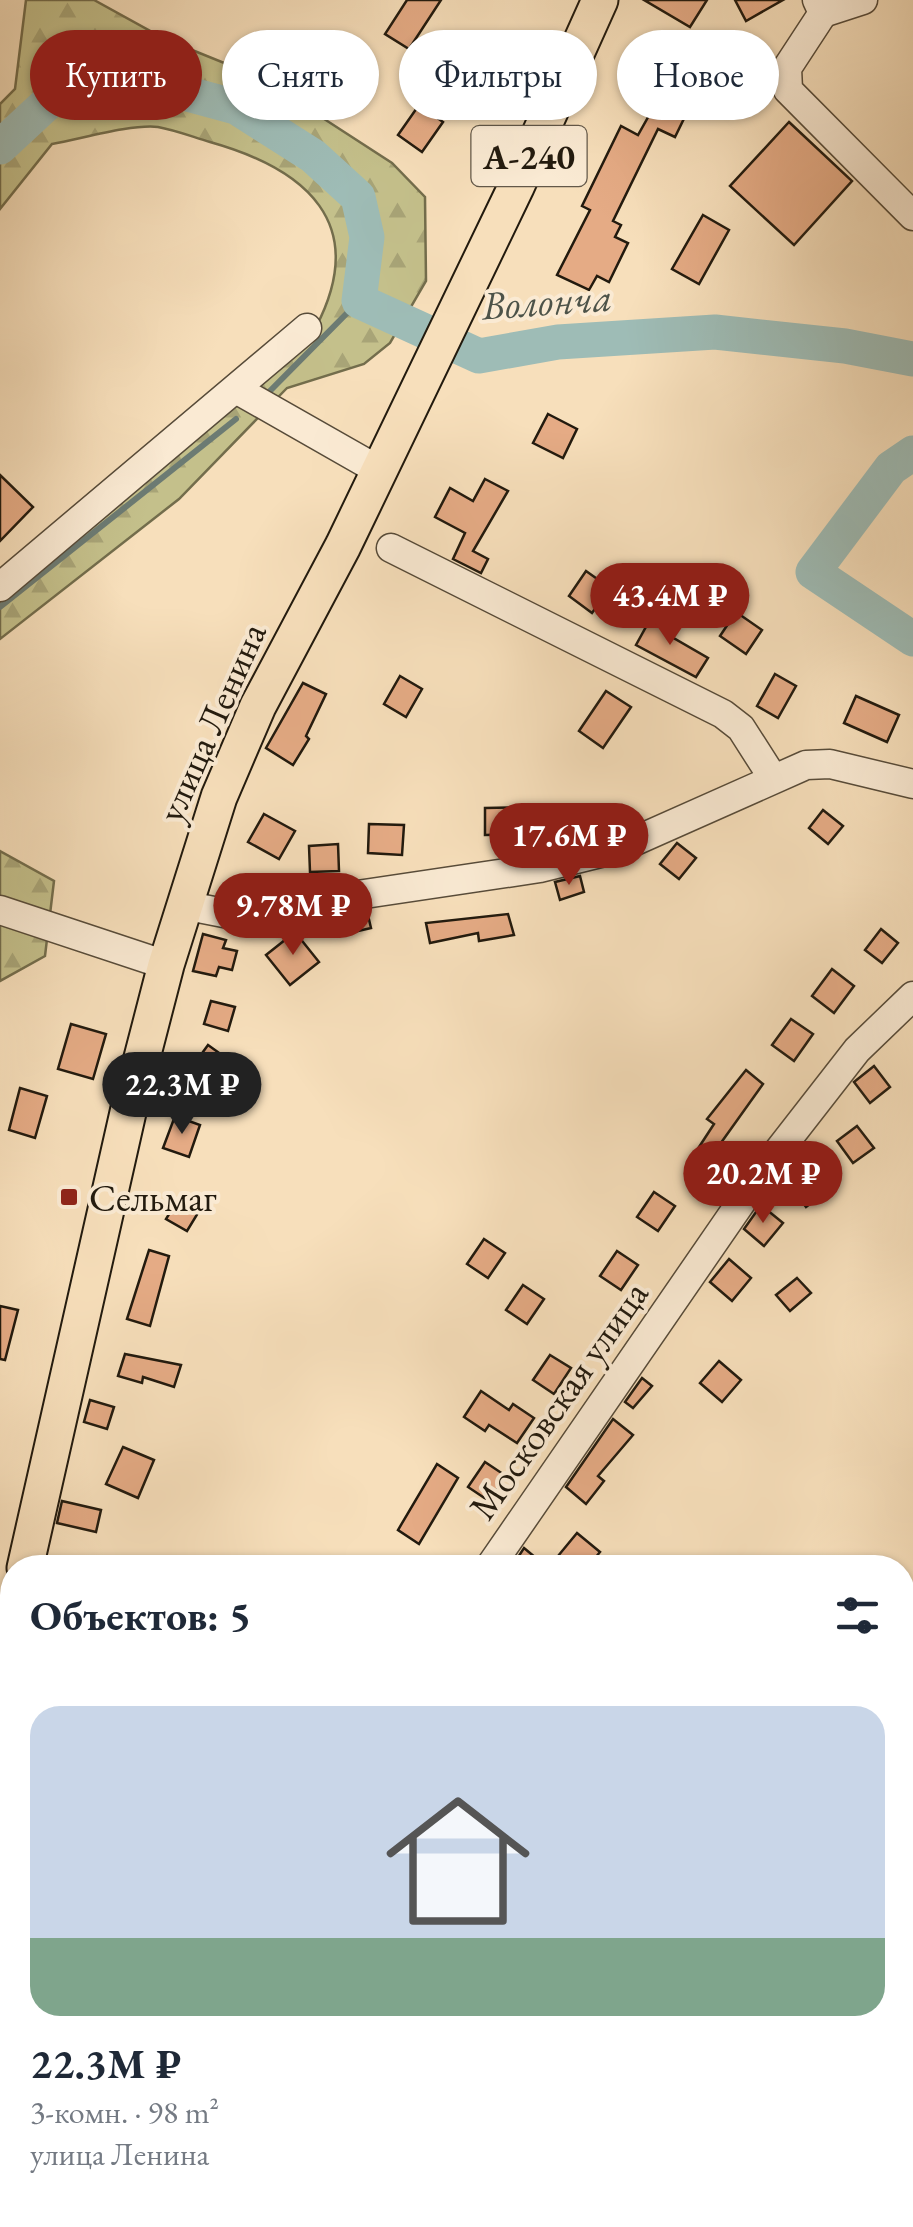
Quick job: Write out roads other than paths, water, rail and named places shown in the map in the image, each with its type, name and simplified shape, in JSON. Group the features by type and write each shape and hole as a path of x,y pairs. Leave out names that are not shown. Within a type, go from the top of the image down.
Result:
{"main road":[{"name":"улица Ленина","path":"28,1555 166,965 236,753 380,471 600,0"}],"street":[{"path":"863,0 820,7 786,68 788,90 913,216"},
{"path":"0,587 308,328"},
{"path":"236,390 380,471"},
{"path":"390,548 723,714 741,728 773,778"},
{"path":"183,905 229,914 540,868 617,849 806,765 830,764 913,784"},
{"path":"0,910 166,965"},
{"name":"Московская улица","path":"498,1555 762,1172 857,1050 913,996"}],"waterway":[{"name":"Волонча","path":"0,147 69,83 118,75 236,107 313,156 358,197 367,237 359,301 479,356 558,342 715,332 845,346 913,359"},
{"path":"264,397 359,301"},
{"path":"0,607 236,419"},
{"name":"Волонча","path":"913,453 891,468 813,572 913,639"}],"place":[{"name":"Сельмаг","path":"69,1197"}]}
